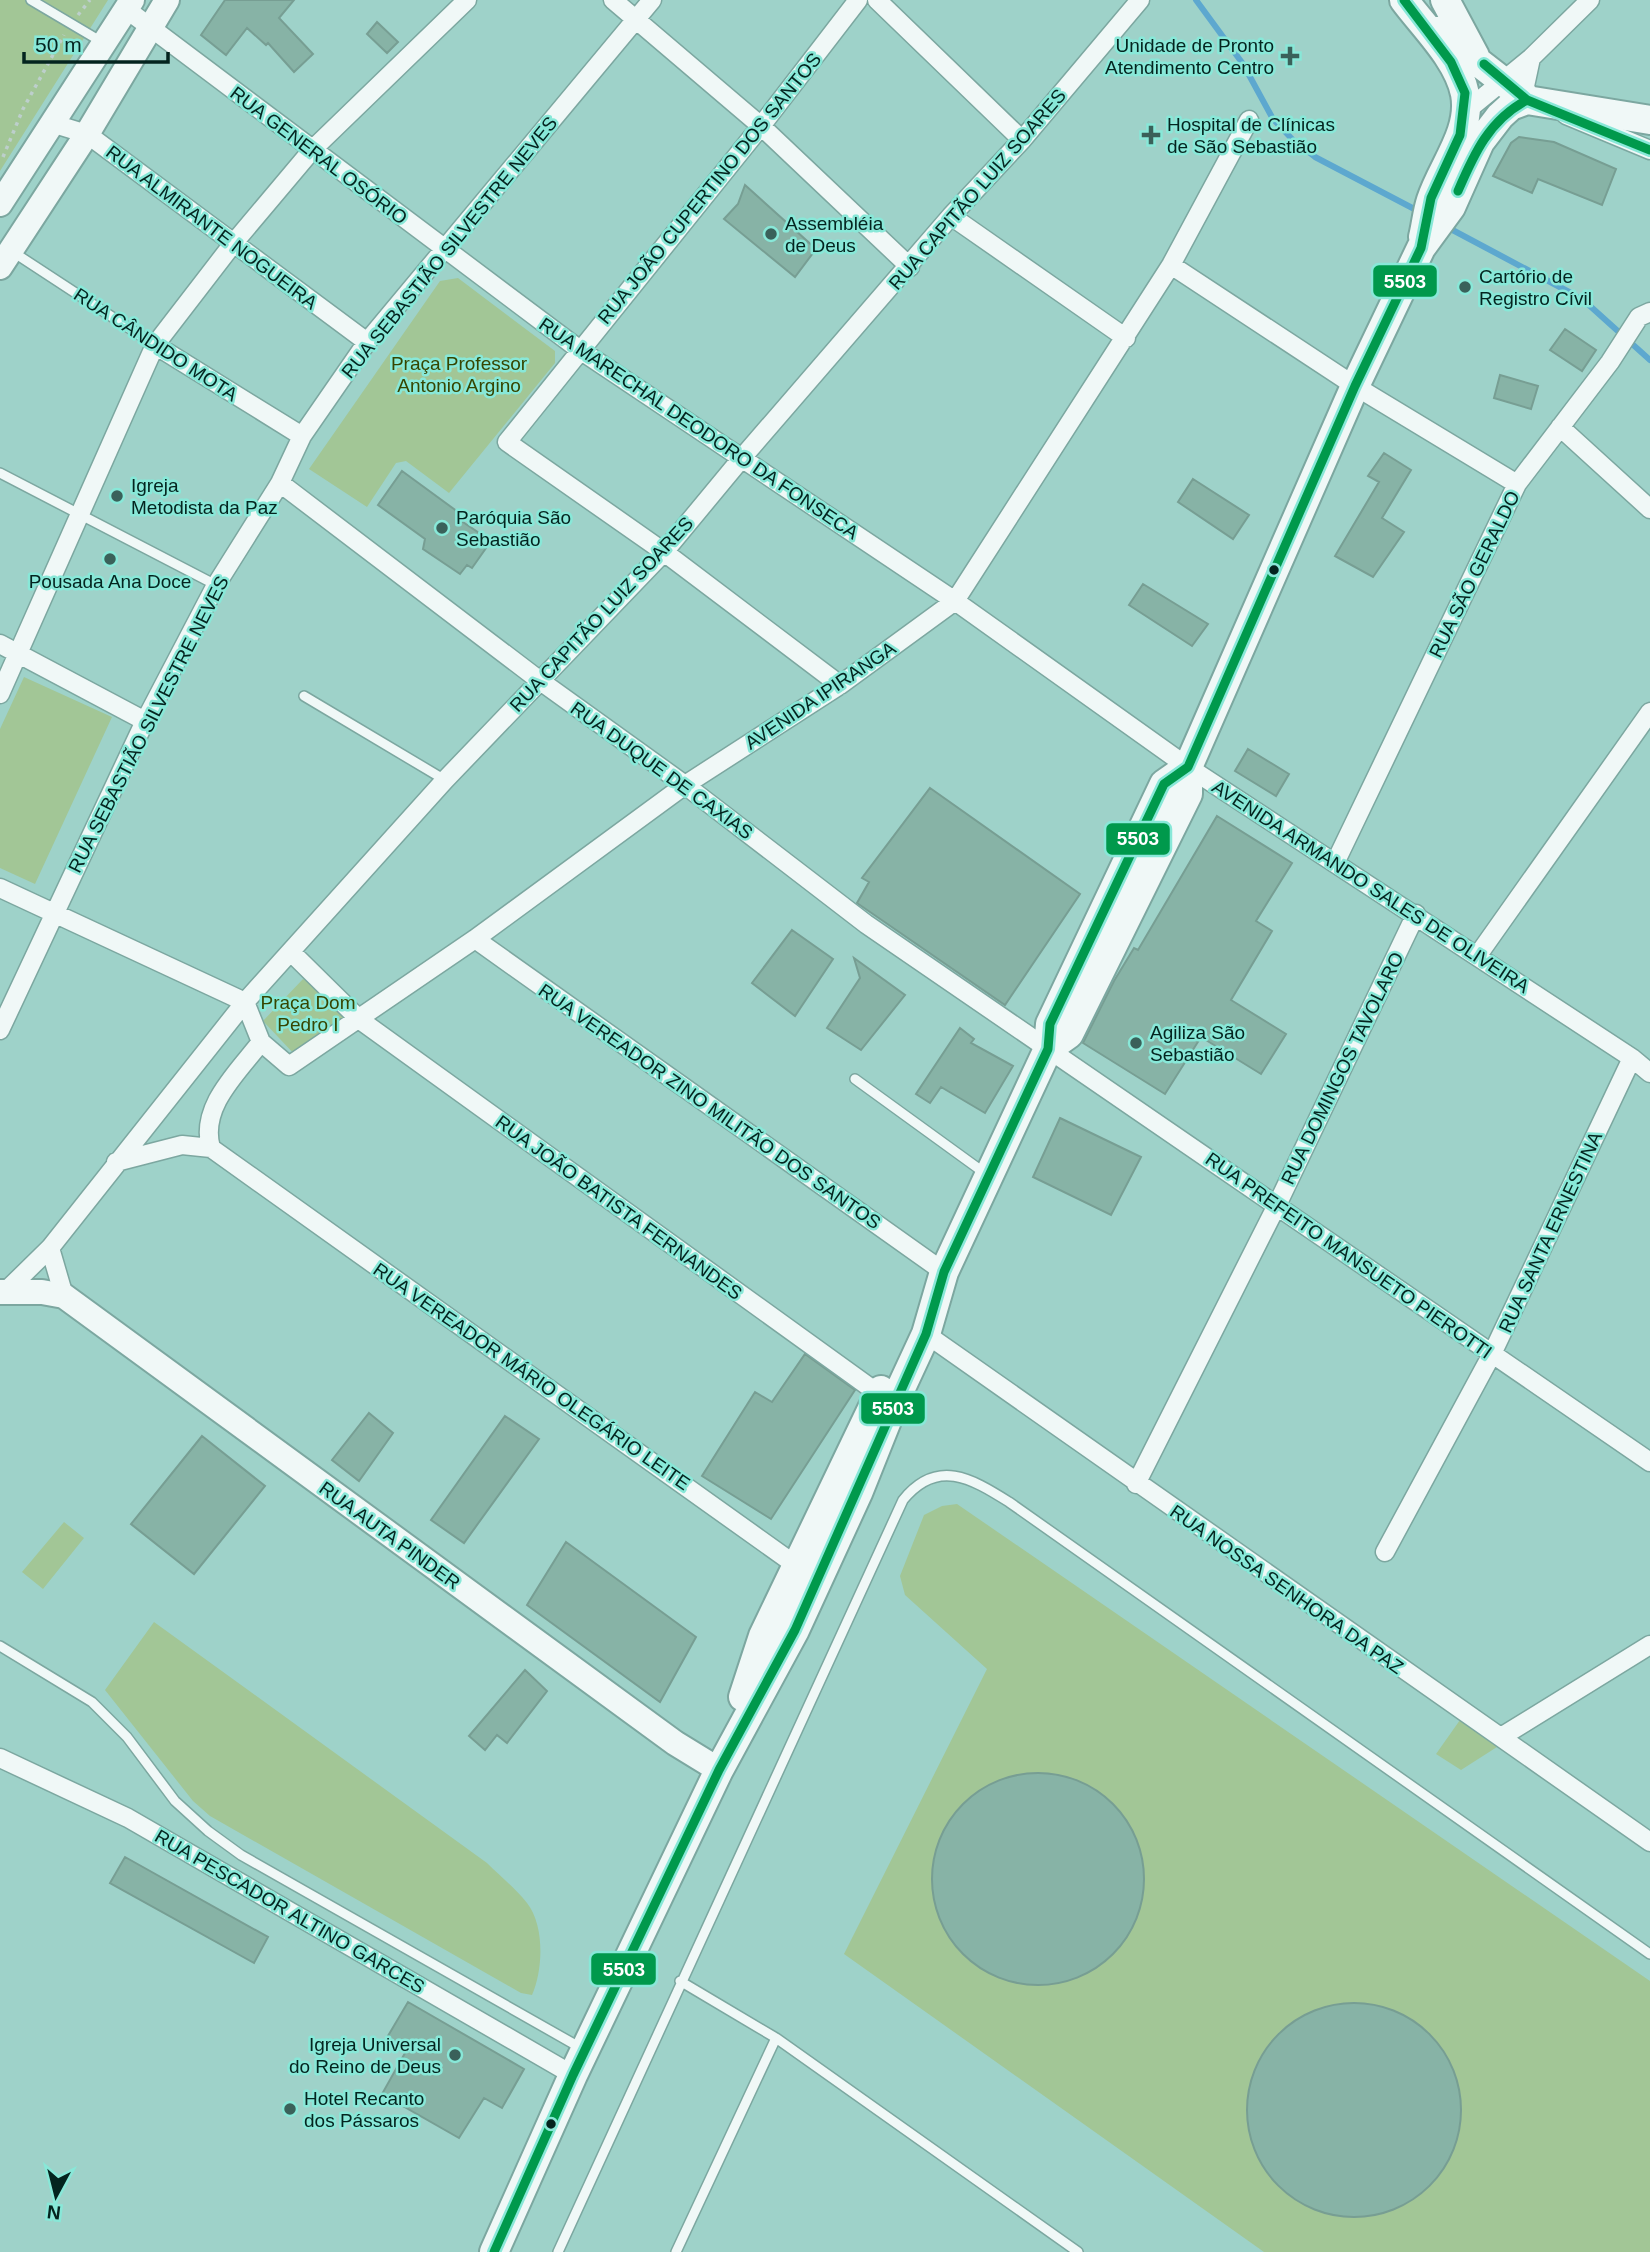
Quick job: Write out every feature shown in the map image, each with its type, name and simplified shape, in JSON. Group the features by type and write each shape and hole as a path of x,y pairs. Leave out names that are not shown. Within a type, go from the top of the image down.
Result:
{"main road":[{"path":"5,258 87,134 167,0"},
{"path":"1404,0 1436,30 1476,58"},
{"path":"1404,0 1451,62 1465,93 1650,120"},
{"path":"1445,0 1476,58 1483,96 1480,142"},
{"path":"0,204 129,5"},
{"path":"719,1770 763,1636 911,1324 944,1272 1048,1049 1069,1034 1188,794 1188,767 1355,386 1441,202 1460,135 1483,96"},
{"path":"1441,202 1500,116 1511,106 1527,100"},
{"path":"494,2252 573,2075 719,1770 795,1630 859,1493 894,1403 926,1334 944,1272"},
{"path":"1,1294 42,1292 64,1296"},
{"name":"RUA AUTA PINDER","path":"64,1296 664,1735 719,1770"}],"street":[{"path":"0,694 155,345 232,245 312,150 467,0"},
{"path":"613,0 761,126 910,267"},
{"name":"RUA SEBASTIÃO SILVESTRE NEVES","path":"0,1030 145,721 216,585 280,483 302,436 367,342 652,0"},
{"name":"RUA JOÃO CUPERTINO DOS SANTOS","path":"664,552 507,442 761,126 858,0"},
{"path":"877,0 1022,140"},
{"name":"RUA CAPITÃO LUIZ SOARES","path":"1,1294 50,1248 244,1002 445,780 664,552 741,459 910,267 951,216 1022,140 1140,0"},
{"path":"1483,96 1531,58 1590,0"},
{"name":"RUA GENERAL OSÓRIO","path":"129,5 150,28 446,250"},
{"path":"1531,58 1524,86 1527,100 1650,150"},
{"name":"AVENIDA IPIRANGA","path":"244,1002 261,1042 289,1066 475,939 685,785 840,685 955,601 1171,265 1249,120"},
{"name":"RUA ALMIRANTE NOGUEIRA","path":"51,124 87,134 232,245 367,342"},
{"path":"951,216 1126,338"},
{"name":"RUA MARECHAL DEODORO DA FONSECA","path":"446,250 580,350 955,601"},
{"path":"1171,265 1355,386 1517,484"},
{"name":"RUA SÃO GERALDO","path":"1336,861 1517,484 1644,315"},
{"name":"RUA CÂNDIDO MOTA","path":"155,345 302,436"},
{"path":"1560,427 1650,509"},
{"name":"RUA DUQUE DE CAXIAS","path":"280,483 539,680 685,785 866,924 1048,1049"},
{"path":"664,552 840,685"},
{"name":"AVENIDA ARMANDO SALES DE OLIVEIRA","path":"955,601 1188,767 1478,955 1632,1058 1650,1073"},
{"path":"0,644 145,721"},
{"path":"1478,955 1650,712"},
{"path":"0,888 244,1002"},
{"name":"RUA DOMINGOS TAVOLARO","path":"1136,1484 1277,1205 1416,914"},
{"name":"RUA VEREADOR ZINO MILITÃO DOS SANTOS","path":"475,939 944,1272"},
{"name":"RUA JOÃO BATISTA FERNANDES","path":"291,952 360,1020 879,1394"},
{"path":"116,1162 182,1145 211,1148 207,1124 213,1106 261,1042"},
{"name":"RUA PREFEITO MANSUETO PIEROTTI","path":"1048,1049 1650,1462"},
{"name":"RUA SANTA ERNESTINA","path":"1385,1552 1492,1354 1632,1058"},
{"name":"RUA VEREADOR MÁRIO OLEGÁRIO LEITE","path":"211,1148 797,1566"},
{"path":"50,1248 64,1296"},
{"name":"RUA NOSSA SENHORA DA PAZ","path":"926,1334 1136,1484 1650,1842"},
{"path":"795,1630 805,1588 797,1566"},
{"path":"1501,1737 1650,1646"},
{"name":"RUA PESCADOR ALTINO GARCES","path":"0,1758 128,1818 573,2075"}],"lane":[{"path":"31,0 103,43"},
{"name":"RUA CÂNDIDO MOTA","path":"5,258 155,345"},
{"path":"0,473 216,585"},
{"path":"304,696 445,780"},
{"path":"855,1079 988,1175"},
{"path":"558,2252 680,1981 903,1500 916,1483 938,1476 960,1477 980,1484 1009,1502 1650,1954"},
{"path":"0,1647 92,1702 127,1737 175,1801 230,1847 586,2050"},
{"path":"680,1981 776,2038 1079,2252"},
{"path":"676,2252 776,2038"}],"path":[{"path":"1,161 23,108 71,25 90,0"}],"green space":[{"path":"0,0 108,0 0,171"},
{"name":"Praça Professor Antonio Argino","path":"458,278 555,351 555,363 449,493 406,461 396,463 367,507 309,469 440,281"},
{"path":"24,677 112,717 35,884 0,868 0,729"},
{"name":"Praça Dom Pedro I","path":"303,979 356,1010 296,1056 263,1021"},
{"path":"957,1504 1650,1981 1650,2252 1264,2252 844,1954 987,1669 905,1595 900,1576 924,1515 942,1506"},
{"path":"64,1522 84,1538 43,1589 22,1572"},
{"path":"154,1622 487,1863 512,1887 527,1903 537,1924 540,1961 532,1995 521,1993 210,1816 193,1801 105,1690"},
{"path":"1460,1720 1497,1747 1461,1770 1436,1754"}],"building":[{"path":"225,0 294,0 279,18 313,54 294,72 268,43 266,45 247,28 226,55 201,35"},
{"path":"377,22 398,42 387,53 367,34"},
{"path":"1519,137 1554,142 1616,169 1602,205 1538,179 1532,193 1493,176 1511,143"},
{"name":"Assembléia de Deus","path":"745,185 816,249 795,277 724,219 738,204"},
{"path":"1565,329 1596,350 1582,371 1550,350"},
{"path":"1500,375 1538,386 1531,409 1494,398"},
{"path":"1384,453 1411,470 1382,518 1404,532 1373,577 1335,556 1379,482 1368,476"},
{"name":"Paróquia São Sebastião","path":"402,471 458,512 457,518 491,541 472,568 467,565 460,574 423,549 425,539 378,505"},
{"path":"1193,479 1249,515 1233,539 1178,502"},
{"path":"1143,584 1208,624 1192,646 1129,605"},
{"path":"1248,749 1289,774 1276,796 1235,771"},
{"path":"930,788 1080,894 1005,1005 857,903 869,882 862,878"},
{"path":"1217,816 1292,863 1256,921 1272,931 1231,1000 1286,1034 1261,1074 1201,1037 1165,1094 1083,1043 1114,981 1134,948 1138,950"},
{"path":"792,930 833,959 795,1016 752,983"},
{"path":"854,958 905,995 861,1050 827,1028 860,978"},
{"path":"960,1028 974,1039 971,1043 1013,1066 985,1113 941,1087 930,1103 916,1094"},
{"path":"1060,1118 1141,1157 1111,1215 1033,1177"},
{"path":"805,1354 855,1390 771,1519 702,1476 755,1392 772,1402"},
{"path":"369,1413 393,1433 359,1481 332,1460"},
{"path":"505,1416 539,1439 464,1543 431,1520"},
{"path":"202,1436 265,1486 194,1574 131,1524"},
{"path":"566,1542 696,1637 660,1702 527,1605"},
{"path":"525,1670 547,1691 507,1743 497,1735 485,1750 469,1736"},
{"path":"1038,1773 1079,1781 1113,1804 1136,1838 1144,1879 1136,1920 1113,1954 1079,1977 1038,1985 997,1977 963,1954 940,1920 932,1879 940,1838 963,1804 997,1781"},
{"path":"125,1857 268,1937 254,1963 110,1883"},
{"path":"408,2002 524,2069 502,2108 484,2098 459,2138 382,2094 405,2053 385,2041"},
{"path":"1354,2003 1395,2011 1430,2034 1453,2069 1461,2110 1453,2151 1430,2186 1395,2209 1354,2217 1313,2209 1278,2186 1255,2151 1247,2110 1255,2069 1278,2034 1313,2011"}],"waterway":[{"path":"1196,0 1243,64 1273,119 1292,139 1315,157 1420,212"},
{"path":"1445,226 1571,293 1590,306 1650,360"}],"transit line":[{"name":"5503","path":"494,2252 573,2075 719,1770 795,1630 926,1334 944,1272 1048,1049 1050,1024 1164,784 1188,767 1355,386 1421,248 1431,198 1460,135 1465,93 1451,62 1404,0"},
{"name":"5503","path":"1484,64 1527,100 1650,150"},
{"name":"5503","path":"1458,191 1484,139 1502,117 1527,100"}],"place":[{"name":"Unidade de Pronto Atendimento Centro","path":"1290,56"},
{"name":"Hospital de Clínicas de São Sebastião","path":"1151,135"},
{"name":"Assembléia de Deus","path":"771,234"},
{"name":"Cartório de Registro Cívil","path":"1465,287"},
{"name":"Igreja Metodista da Paz","path":"117,496"},
{"name":"Paróquia São Sebastião","path":"442,528"},
{"name":"Pousada Ana Doce","path":"110,559"},
{"name":"Agiliza São Sebastião","path":"1136,1043"},
{"name":"Igreja Universal do Reino de Deus","path":"455,2055"},
{"name":"Hotel Recanto dos Pássaros","path":"290,2109"}]}
